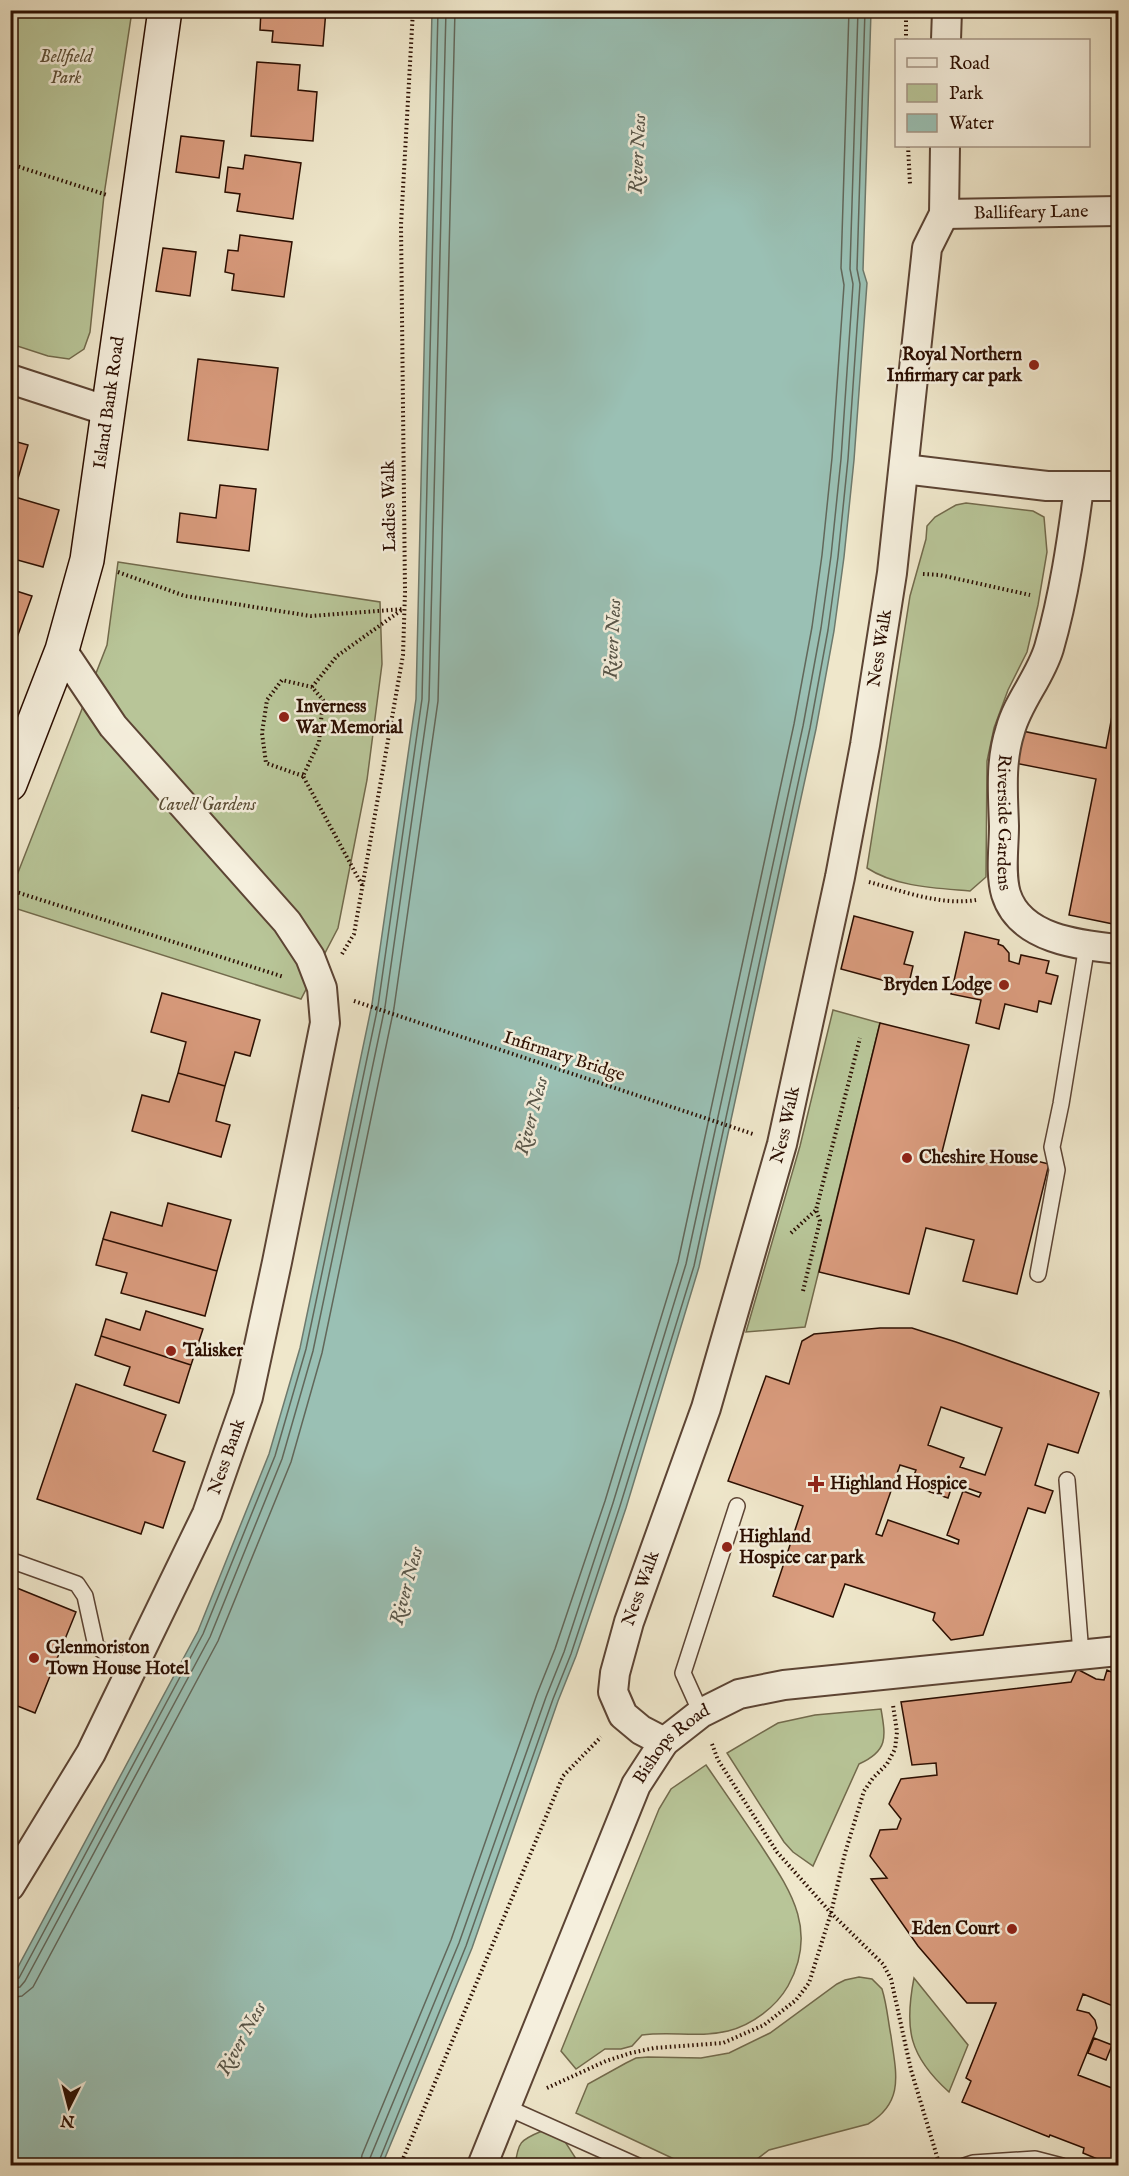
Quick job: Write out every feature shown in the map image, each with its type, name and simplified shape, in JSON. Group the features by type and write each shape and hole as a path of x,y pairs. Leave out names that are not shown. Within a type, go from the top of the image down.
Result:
{"main road":[{"name":"Island Bank Road","path":"10,784 62,650 87,560 165,10"}],"street":[{"path":"946,39 947,10"},
{"name":"Ness Walk","path":"623,1715 613,1692 615,1673 629,1622 706,1408 782,1144 840,877 865,745 892,573 927,248 944,214 945,147"},
{"name":"Ballifeary Lane","path":"944,214 1119,211"},
{"path":"10,380 108,411"},
{"path":"904,469 1047,486 1119,486"},
{"name":"Riverside Gardens","path":"1079,487 1060,602 1048,650 1039,673 1024,697 1010,729 1003,762 1004,874 1006,894 1018,914 1037,929 1057,938 1119,949"},
{"path":"62,650 113,726 287,922 310,957 322,988"},
{"name":"Ness Bank","path":"10,1886 91,1753 131,1671 207,1514 248,1397 325,1023 322,988"},
{"name":"Bishops Road","path":"482,2166 636,1785 664,1742 701,1713 739,1694 784,1685 1119,1651"},
{"path":"623,1715 641,1730 664,1742"}],"lane":[{"path":"1038,1274 1057,1170 1052,1148 1087,945"},
{"path":"1067,1480 1081,1654"},
{"path":"701,1713 683,1673 737,1506"},
{"path":"10,1560 77,1584 85,1596 96,1646 131,1671"},
{"path":"506,2107 638,2166"},
{"path":"964,2166 973,2163 1035,2159 1062,2166"}],"path":[{"name":"Ladies Walk","path":"322,988 354,934 403,655 401,225 413,10"},
{"path":"906,10 906,39"},
{"path":"10,164 104,195 137,203"},
{"path":"87,560 185,596 311,616 404,609"},
{"path":"892,573 940,575 1060,602"},
{"path":"312,687 337,656 404,609"},
{"path":"303,776 319,742 323,700 312,687 282,680 267,700 262,733 266,763 303,776 362,886"},
{"path":"840,877 930,898 965,902 1006,894"},
{"path":"10,890 322,988"},
{"name":"Infirmary Bridge","path":"358,1002 763,1137"},
{"path":"784,1239 816,1210 860,1038"},
{"path":"803,1291 820,1221 816,1210"},
{"path":"506,2107 606,2061 631,2053 654,2048 723,2043 764,2025 796,2000 809,1983 831,1913 845,1852 864,1791 887,1764 895,1749 897,1732 889,1675"},
{"path":"701,1713 718,1760 777,1852 831,1913 883,1964 891,1979 908,2059 940,2166"},
{"path":"400,2166 563,1776 623,1715"}],"green space":[{"name":"Bellfield Park","path":"11,10 132,11 104,195 90,332 84,349 69,359 48,356 11,344"},
{"path":"966,503 1033,511 1044,517 1047,552 1027,652 1008,690 994,728 987,761 986,877 970,891 903,883 867,868 910,596 926,539 927,526 935,517 956,505"},
{"name":"Cavell Gardens","path":"118,562 380,602 382,664 367,780 338,928 301,999 11,907 10,893 107,645"},
{"path":"833,1010 880,1023 805,1327 746,1332 800,1146"},
{"path":"1118,1390 1118,1479 1110,1391"},
{"path":"881,1709 884,1736 880,1749 859,1764 813,1866 793,1852 784,1842 727,1753 778,1723 815,1715"},
{"path":"706,1765 771,1861 790,1894 801,1929 801,1947 797,1966 788,1986 777,2001 746,2024 717,2033 642,2035 632,2046 605,2049 576,2069 561,2051 659,1809 671,1789"},
{"path":"859,1977 872,1979 882,1989 896,2074 893,2096 888,2106 868,2124 769,2150 749,2165 689,2166 576,2113 588,2084 636,2058 701,2058 729,2053 770,2033 837,1984"},
{"path":"914,1978 968,2045 949,2092 925,2066 913,2041 910,2012"},
{"path":"542,2131 564,2140 580,2165 515,2166 521,2143"}],"water":[{"name":"River Ness","path":"432,11 871,11 863,270 867,283 854,460 834,631 816,729 699,1267 626,1508 576,1656 558,1701 472,1948 382,2165 11,2165 11,1980 198,1631 269,1454 300,1348 372,1004 416,699"}],"building":[{"path":"261,10 326,10 323,46 272,42 273,31 260,30"},
{"path":"257,62 300,65 298,90 317,92 313,141 251,136"},
{"path":"181,136 224,141 219,178 176,172"},
{"path":"245,155 301,163 293,219 237,211 240,194 225,192 228,167 243,169"},
{"path":"240,235 292,242 284,297 232,290 234,274 225,272 228,250 238,251"},
{"path":"163,248 196,252 190,296 156,291"},
{"path":"198,359 278,368 268,450 188,440"},
{"path":"10,440 28,445 16,485 10,483"},
{"path":"220,485 256,489 249,551 177,542 180,513 216,518"},
{"path":"15,497 59,510 43,567 10,558 10,512"},
{"path":"10,589 32,596 10,657"},
{"path":"1118,684 1118,925 1069,915 1096,779 1015,763 1022,731 1106,748"},
{"path":"854,916 913,932 904,964 913,966 908,987 841,969"},
{"name":"Bryden Lodge","path":"965,932 999,940 998,944 1009,953 1009,961 1019,964 1021,955 1049,961 1046,973 1058,976 1051,1004 1039,1001 1037,1012 1005,1004 999,1029 976,1023 981,1000 951,994"},
{"path":"162,993 260,1020 250,1056 235,1052 225,1086 178,1073 186,1042 151,1032"},
{"name":"Cheshire House","path":"880,1023 969,1045 942,1152 996,1165 999,1152 1049,1164 1017,1294 963,1281 974,1240 926,1228 909,1294 819,1272"},
{"path":"178,1073 225,1086 216,1121 230,1125 221,1157 132,1131 142,1095 169,1102"},
{"path":"10,1105 18,1108 10,1127"},
{"path":"168,1203 231,1220 217,1271 103,1239 111,1212 162,1226"},
{"path":"103,1239 217,1271 205,1316 121,1293 127,1273 96,1265"},
{"path":"1118,1305 1118,1365 1112,1306"},
{"name":"Talisker","path":"146,1311 203,1329 191,1365 101,1336 106,1319 140,1330"},
{"name":"Highland Hospice","path":"880,1328 912,1328 1099,1393 1078,1453 1048,1444 1035,1485 1053,1491 1045,1513 1028,1508 983,1635 951,1640 933,1620 935,1613 845,1584 833,1617 773,1596 803,1506 728,1481 766,1376 789,1384 802,1341 814,1334","holes":["941,1407 1002,1428 985,1475 960,1467 964,1458 928,1445","900,1465 916,1470 910,1485 948,1498 953,1483 981,1493 979,1497 963,1491 947,1535 959,1540 958,1544 888,1520 882,1536 876,1534"]},
{"path":"101,1336 191,1365 179,1403 124,1385 130,1367 95,1355"},
{"path":"76,1384 166,1415 153,1451 185,1462 163,1528 145,1522 141,1534 37,1499"},
{"name":"Glenmoriston Town House Hotel","path":"12,1586 76,1612 35,1713 10,1703 10,1590"},
{"name":"Eden Court","path":"1077,1669 1096,1679 1104,1680 1107,1670 1118,1675 1118,2008 1083,1994 1077,2010 1089,2013 1095,2020 1097,2028 1078,2075 1112,2088 1116,2079 1118,2080 1118,2166 1083,2153 1084,2148 1050,2135 1049,2137 962,2102 971,2081 966,2078 996,2003 967,2003 918,1946 871,1879 887,1878 870,1856 880,1830 897,1829 901,1819 889,1804 901,1779 937,1775 936,1763 912,1765 901,1702 1071,1682"},
{"path":"1094,2038 1112,2045 1106,2060 1088,2053"}],"place":[{"name":"Royal Northern Infirmary car park","path":"1034,365"},
{"name":"Inverness War Memorial","path":"284,717"},
{"name":"Bryden Lodge","path":"1004,985"},
{"name":"Cheshire House","path":"907,1158"},
{"name":"Talisker","path":"171,1351"},
{"name":"Highland Hospice","path":"816,1484"},
{"name":"Highland Hospice car park","path":"727,1547"},
{"name":"Glenmoriston Town House Hotel","path":"34,1658"},
{"name":"Eden Court","path":"1012,1929"}]}
